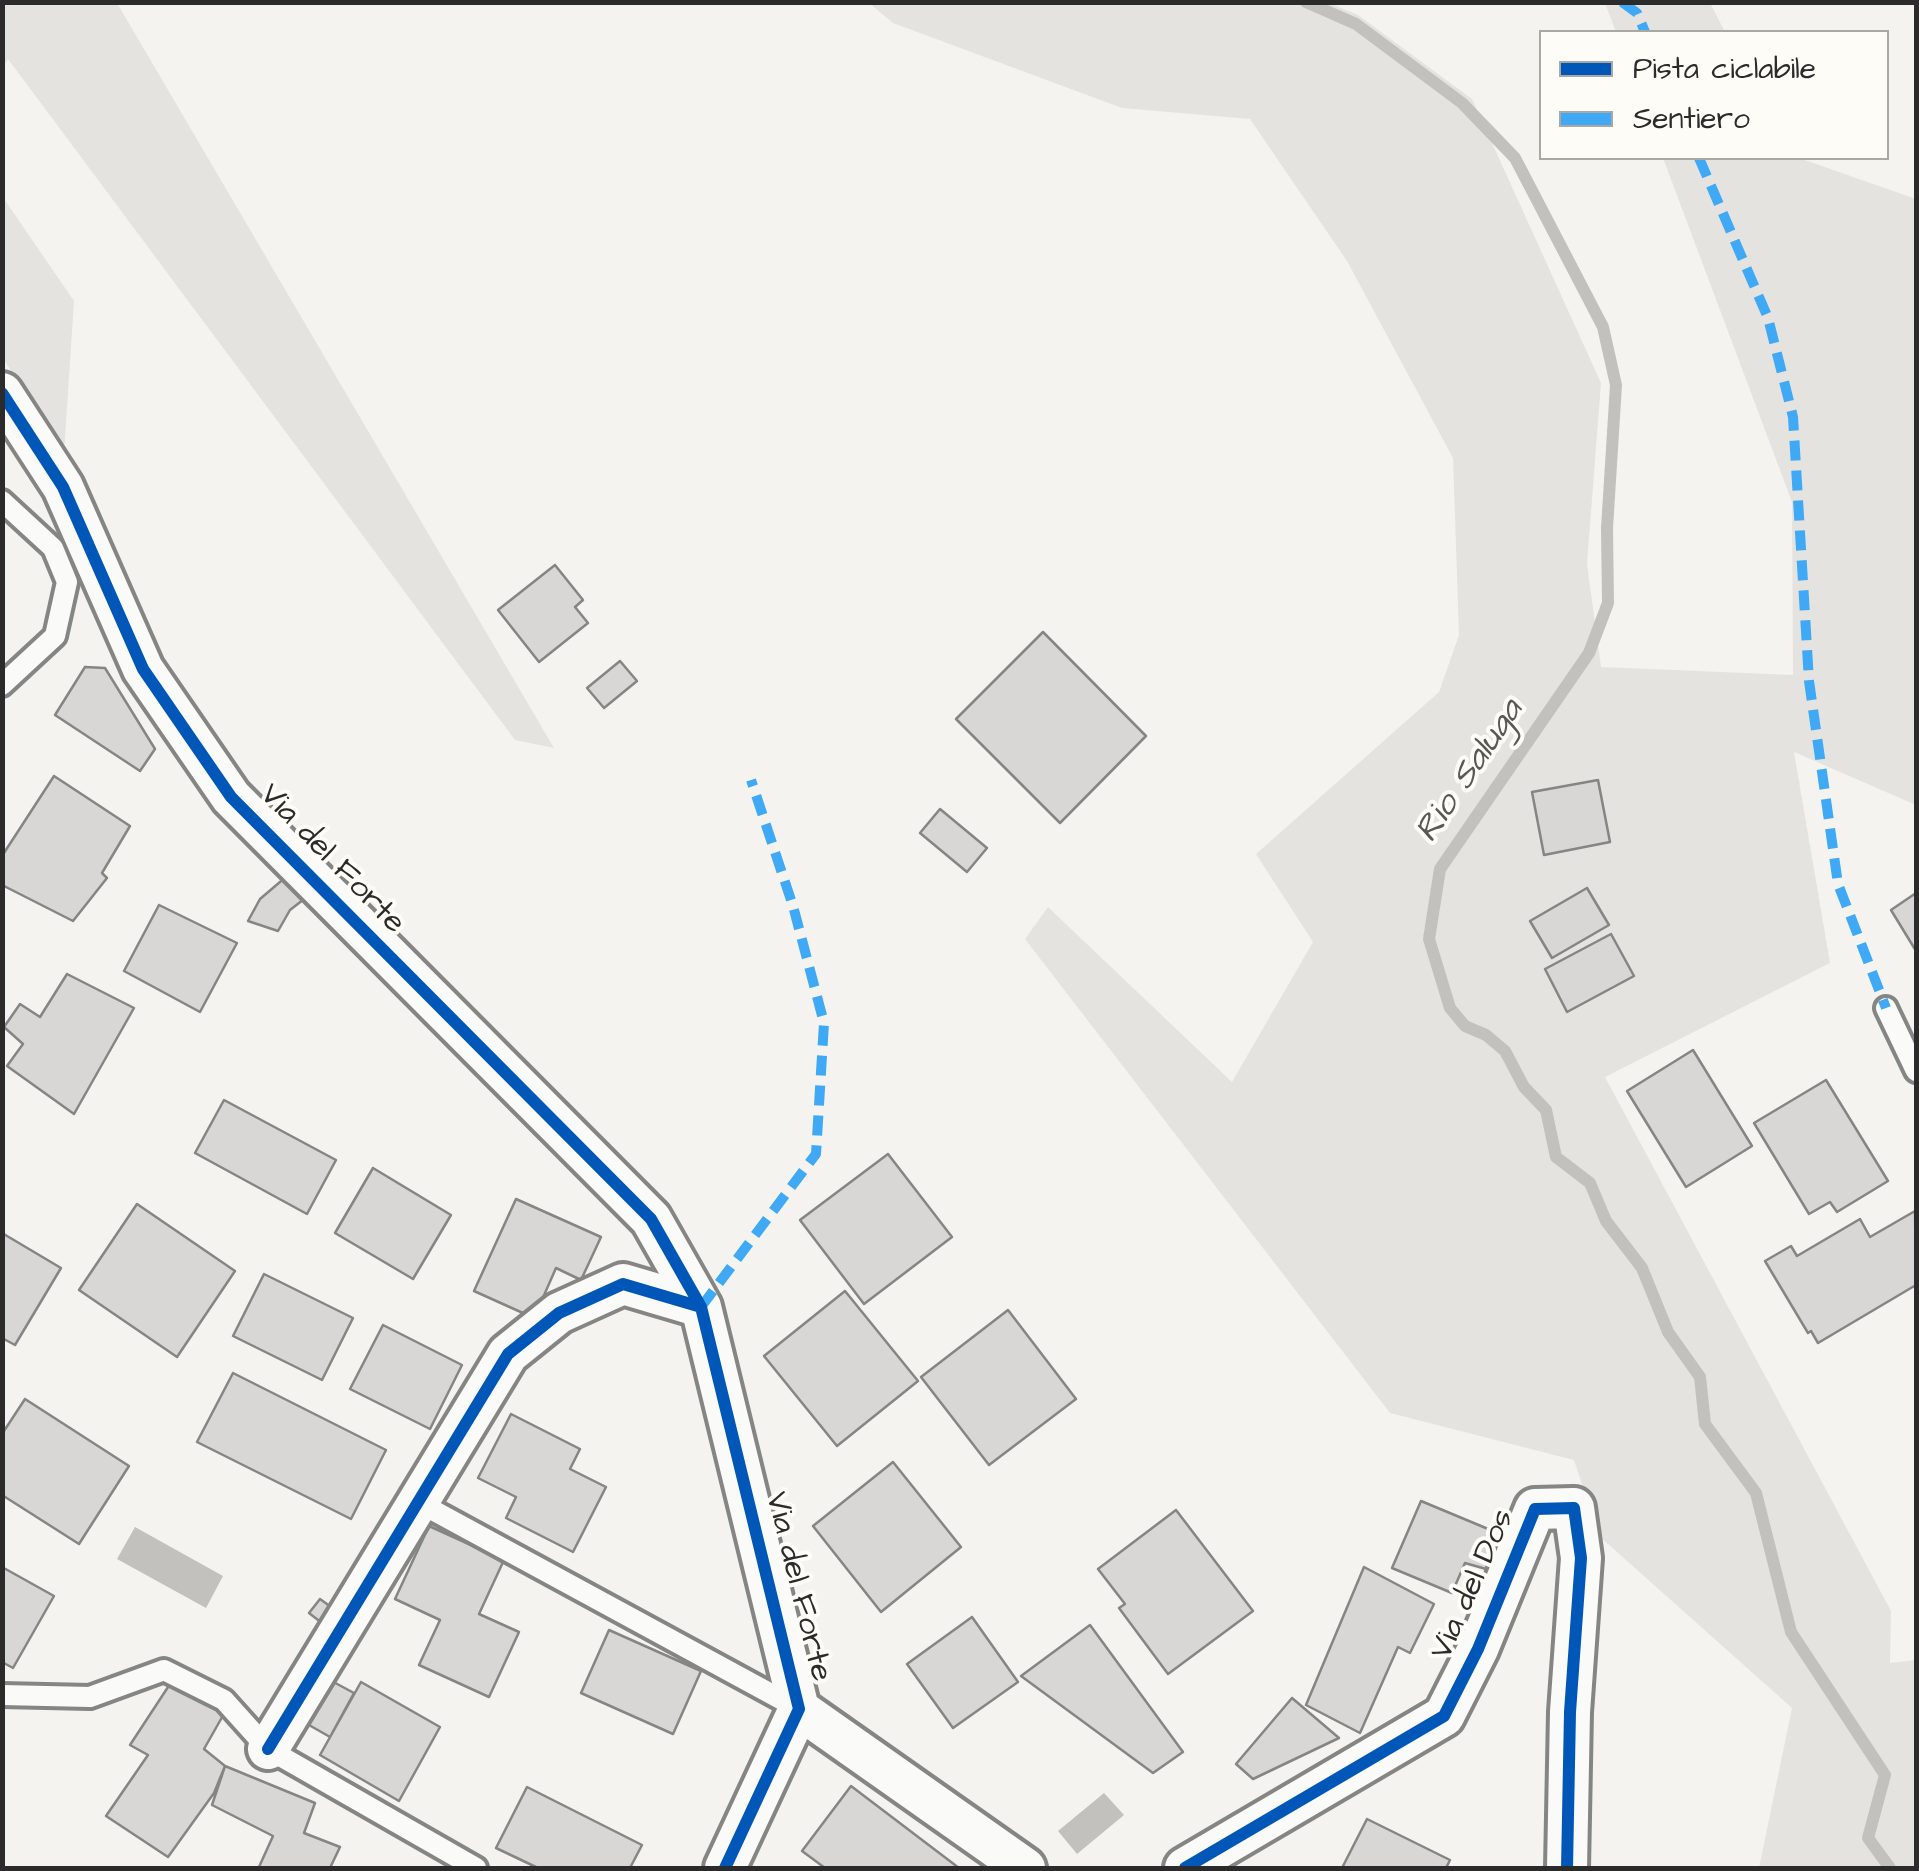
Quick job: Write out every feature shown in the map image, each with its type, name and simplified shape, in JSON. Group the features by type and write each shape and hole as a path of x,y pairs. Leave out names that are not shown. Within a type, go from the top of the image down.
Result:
{"street":[{"name":"Via del Forte","path":"2,392 63,487 143,668 231,797 651,1219 701,1307 799,1709 725,1868"},
{"path":"268,1748 508,1354 559,1313 623,1284 701,1307"},
{"name":"Via del Dos","path":"1185,1868 1444,1716 1478,1649 1536,1509 1574,1508 1581,1558 1570,1712 1568,1868"},
{"path":"799,1709 1025,1868"}],"lane":[{"path":"2,500 54,548 67,582 55,636 2,685"},
{"path":"1886,1008 1916,1071"},
{"path":"416,1501 799,1709"},
{"path":"2,1695 90,1698 164,1670 224,1700 268,1748 476,1868"}],"shaded area":[{"path":"3,2 117,3 554,748 515,740 8,59 3,67"},
{"path":"869,3 1329,3 1358,15 1472,99 1601,383 1587,564 1601,667 1793,675 1792,502 1664,160 1805,160 1916,199 1916,805 1794,752 1830,963 1605,1077 1891,1611 1890,1663 1916,1660 1916,1868 1759,1868 1792,1708 1599,1536 1574,1460 1390,1413 1025,939 1048,907 1232,1082 1313,942 1256,854 1439,692 1459,635 1453,458 1347,261 1250,119 1122,108 893,23"},
{"path":"1605,3 1710,3 1724,30 1615,30"},
{"path":"2,196 74,301 64,453 3,358"},
{"path":"135,1527 223,1576 206,1608 117,1559"},
{"path":"1104,1793 1124,1815 1077,1854 1058,1831"}],"building":[{"path":"555,565 583,600 575,607 588,623 539,662 498,610"},
{"path":"1043,632 1146,736 1060,823 956,719"},
{"path":"620,661 637,681 604,708 587,688"},
{"path":"85,667 105,668 155,749 140,771 55,715"},
{"path":"54,776 130,826 102,873 107,878 73,921 2,885 2,856"},
{"path":"1598,780 1610,842 1544,855 1532,792"},
{"path":"940,809 987,848 967,872 920,833"},
{"path":"287,876 308,896 290,910 278,931 248,921 260,899"},
{"path":"1587,888 1609,925 1552,958 1530,921"},
{"path":"1916,893 1916,951 1891,910"},
{"path":"159,905 237,943 200,1012 124,971"},
{"path":"1611,934 1634,976 1567,1012 1545,969"},
{"path":"67,974 134,1008 74,1114 7,1066 23,1044 4,1027 20,1004 40,1017"},
{"path":"1693,1050 1752,1146 1686,1187 1627,1091"},
{"path":"1826,1080 1888,1181 1837,1212 1830,1202 1809,1214 1754,1123"},
{"path":"224,1100 336,1160 307,1214 195,1153"},
{"path":"888,1154 952,1237 864,1304 800,1220"},
{"path":"373,1168 451,1215 413,1279 335,1233"},
{"path":"516,1199 601,1237 581,1280 556,1268 534,1318 474,1291"},
{"path":"137,1204 235,1271 177,1357 79,1290"},
{"path":"1915,1211 1916,1285 1818,1343 1765,1261 1791,1246 1797,1256 1860,1219 1870,1237"},
{"path":"2,1233 61,1268 15,1345 2,1338"},
{"path":"264,1274 353,1318 322,1380 233,1336"},
{"path":"845,1291 918,1381 837,1446 764,1356"},
{"path":"1008,1310 1076,1399 989,1465 921,1377"},
{"path":"383,1325 462,1365 430,1429 350,1389"},
{"path":"233,1373 386,1450 351,1519 197,1442"},
{"path":"25,1399 129,1466 79,1544 2,1495 2,1434"},
{"path":"511,1414 580,1449 570,1469 606,1487 573,1552 506,1518 516,1497 478,1478"},
{"path":"893,1462 961,1547 881,1612 813,1526"},
{"path":"1421,1501 1493,1531 1486,1569 1465,1563 1452,1593 1392,1568"},
{"path":"1176,1510 1253,1611 1168,1674 1119,1608 1125,1604 1098,1569"},
{"path":"429,1526 504,1560 479,1614 519,1632 489,1697 419,1665 440,1620 395,1599"},
{"path":"2,1567 54,1596 13,1668 2,1662"},
{"path":"1364,1567 1434,1604 1410,1653 1398,1647 1360,1733 1306,1705"},
{"path":"320,1599 338,1612 327,1627 309,1613"},
{"path":"972,1617 1018,1682 953,1728 907,1664"},
{"path":"1090,1625 1183,1752 1153,1773 1021,1676"},
{"path":"609,1630 701,1671 673,1734 581,1693"},
{"path":"326,1678 354,1693 330,1737 302,1721"},
{"path":"361,1682 440,1727 399,1801 320,1755"},
{"path":"170,1684 225,1712 204,1749 225,1766 214,1793 168,1857 106,1816 148,1755 130,1745"},
{"path":"1292,1698 1339,1738 1253,1779 1236,1764"},
{"path":"225,1766 315,1803 304,1833 340,1847 330,1868 259,1867 273,1836 212,1805"},
{"path":"851,1786 959,1868 825,1868 802,1851"},
{"path":"527,1787 642,1845 630,1868 538,1868 496,1848"},
{"path":"1367,1819 1450,1860 1446,1868 1342,1868"}],"waterway":[{"name":"Rio Saluga","path":"1306,2 1356,24 1462,103 1515,158 1603,327 1616,385 1607,528 1608,603 1589,653 1440,869 1429,939 1450,1008 1465,1026 1486,1035 1505,1051 1524,1087 1546,1110 1556,1157 1590,1183 1606,1221 1642,1268 1668,1332 1700,1377 1705,1424 1756,1493 1791,1632 1885,1775 1868,1838 1890,1868"}],"marked path":[{"path":"1622,2 1637,13 1644,30"},
{"path":"1700,160 1768,318 1793,417 1809,681 1838,884 1886,1008"},
{"path":"701,1307 816,1154 824,1023 793,906 751,780"}],"cycle path":[{"path":"2,393 63,487 143,669 231,797 651,1219 701,1307 799,1709 725,1868"},
{"path":"268,1749 508,1354 559,1313 623,1284 701,1307"},
{"path":"1185,1868 1444,1716 1478,1649 1535,1509 1574,1508 1581,1558 1570,1712 1567,1868"}]}
